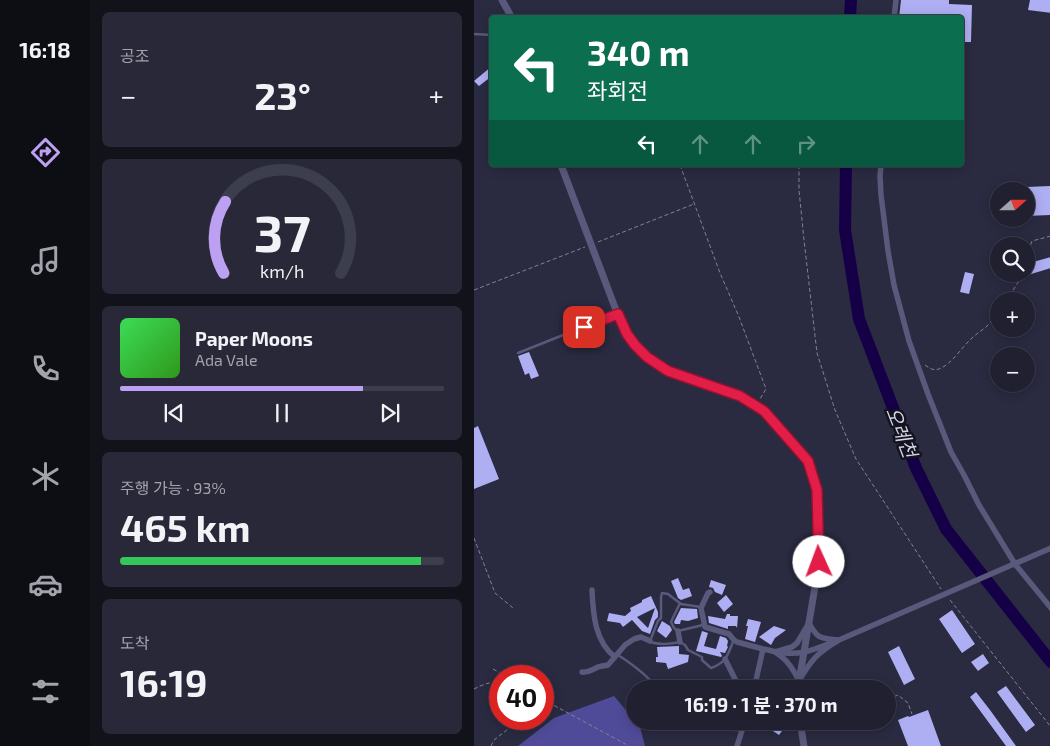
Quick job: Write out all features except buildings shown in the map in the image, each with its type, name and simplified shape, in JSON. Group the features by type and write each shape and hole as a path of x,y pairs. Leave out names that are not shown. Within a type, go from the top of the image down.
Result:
{"street":[{"path":"502,0 510,15"},
{"path":"894,15 896,0"},
{"path":"561,167 618,314 627,334 635,345 659,366 677,375 740,396 764,411 808,461 817,490 819,562 800,680"},
{"path":"881,167 881,195 894,285 909,340 951,452 979,505 1015,564 1050,608"},
{"path":"710,592 708,592 702,608 705,627 729,634 734,640 745,645 775,652 804,652 839,640 1050,548"},
{"path":"592,590 593,610 602,643 610,653 616,656"},
{"path":"809,623 813,632 818,636 839,640"},
{"path":"775,652 792,647 798,643 809,623"},
{"path":"678,631 680,642"},
{"path":"582,672 586,673 597,667 608,665 634,639 641,637 650,640"},
{"path":"802,680 810,663 818,653 839,640"},
{"path":"756,680 763,649"},
{"path":"775,652 788,662 797,680"},
{"path":"725,660 735,680"},
{"path":"737,746 743,730"},
{"path":"801,731 804,746"}],"lane":[{"path":"474,34 489,35"},
{"path":"518,353 618,314"},
{"path":"702,608 680,603 662,592 662,618 658,621 650,642 655,644 680,642 688,650 702,657 702,660 711,668 725,660 734,640"},
{"path":"680,603 671,622 674,628 678,631 704,625"},
{"path":"616,656 632,664 650,680"}],"path":[{"path":"681,167 766,389 757,407"},
{"path":"799,167 799,190 817,353 834,410 856,459 945,594 1050,727"},
{"path":"1035,240 1050,236"},
{"path":"924,364 934,369 944,366 990,322"},
{"path":"474,538 495,593 513,608"},
{"path":"474,689 489,684"},
{"path":"896,696 898,695 908,703 912,714"},
{"path":"554,707 629,746"},
{"path":"491,746 494,740 507,730"}],"shaded area":[{"path":"614,696 626,710 626,730 641,730 645,746 518,746 539,730 554,730 554,718"}],"waterway":[{"name":"오례천","path":"850,15 851,0"},
{"name":"오례천","path":"846,167 845,230 859,319 916,468 946,529 1051,662"}],"route":[{"path":"584,327 618,314 627,334 635,345 659,366 677,375 740,396 764,411 808,461 817,490 819,562"}]}
